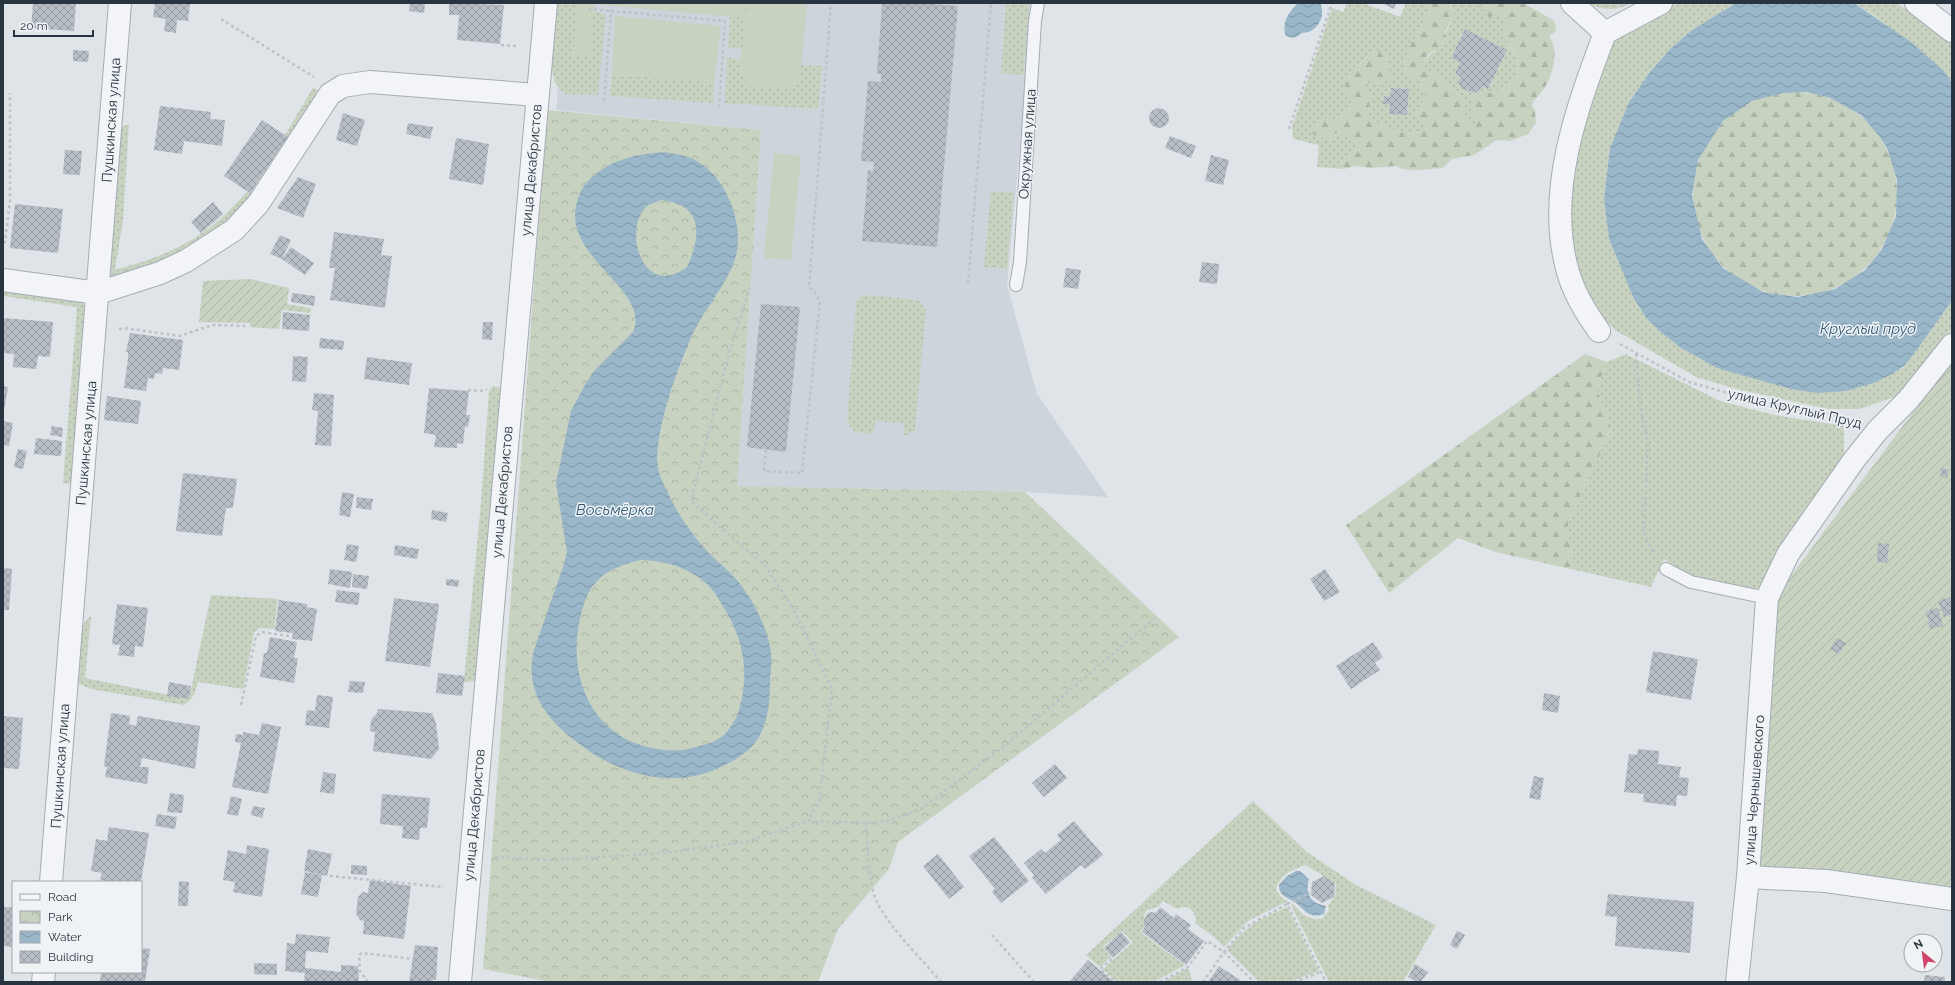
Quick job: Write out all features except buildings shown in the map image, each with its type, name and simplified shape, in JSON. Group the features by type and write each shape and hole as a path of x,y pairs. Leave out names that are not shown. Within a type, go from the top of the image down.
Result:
{"street":[{"name":"Пушкинская улица","path":"51,881 120,3"},
{"name":"улица Декабристов","path":"460,982 546,3"},
{"path":"1572,3 1605,33"},
{"path":"1599,331 1586,313 1568,274 1563,252 1560,221 1563,178 1574,123 1586,82 1605,33 1661,3"},
{"path":"1916,3 1952,31"},
{"path":"3,280 98,293 160,273 193,257 234,230 258,204 293,152 314,116 330,94 343,86 370,82 538,95"},
{"name":"улица Круглый Пруд","path":"1767,598 1788,554 1854,460 1878,430 1908,400 1952,345"},
{"name":"улица Чернышевского","path":"1737,982 1748,877 1767,598"},
{"path":"1748,877 1826,881 1952,899"}],"lane":[{"name":"Окружная улица","path":"1016,285 1020,262 1035,21 1038,3"},
{"path":"1666,569 1691,582 1767,598"}],"path":[{"path":"766,450 764,471 802,473 820,301 814,291 809,287 831,3"},
{"path":"968,283 991,3"},
{"path":"1289,129 1332,3"},
{"path":"588,9 725,21 720,109"},
{"path":"604,101 611,12"},
{"path":"221,19 336,90"},
{"path":"501,45 518,46"},
{"path":"3,242 5,242 10,201 10,93"},
{"path":"750,287 730,350 692,497 694,504 766,567 793,608 832,689 819,801 808,821"},
{"path":"112,330 124,328 180,336 212,325 248,326"},
{"name":"улица Круглый Пруд","path":"1599,331 1689,382 1756,401 1864,422 1878,430"},
{"path":"1636,353 1641,412 1648,441 1644,532 1652,551 1666,569"},
{"path":"468,390 480,391 490,387"},
{"path":"470,856 550,860 663,853 745,842 808,821 866,823 888,821 921,809 1008,743 1154,619"},
{"path":"241,706 256,636 262,632 289,636"},
{"path":"866,823 870,870 876,902 899,933 941,982"},
{"path":"330,876 445,887"},
{"path":"1203,982 1224,952 1244,928 1309,893"},
{"path":"1289,904 1326,982"},
{"path":"992,935 1034,982"},
{"path":"1160,982 1188,967 1207,941 1224,952 1254,982"},
{"path":"368,982 360,971 359,955 362,953 413,959"},
{"path":"1112,959 1100,969 1115,982"},
{"path":"1294,982 1321,972"}],"shaded area":[{"path":"566,3 1033,3 1007,285 1037,394 1108,497 1025,492 737,486 761,130 556,110"}],"green space":[{"path":"557,3 577,3 573,55 590,56 593,12 606,14 598,95 565,94 555,83 551,66"},
{"path":"577,3 594,3 590,56 573,55"},
{"path":"602,3 746,3 745,18 602,5"},
{"path":"746,3 748,3 742,49 728,48 730,17 744,18"},
{"path":"748,3 807,3 800,80 795,86 785,89 763,88 750,86 744,79 742,70 742,46"},
{"path":"1006,3 1029,3 1024,75 1001,73"},
{"path":"1347,3 1363,3 1400,17 1406,3 1422,4 1431,9 1429,15 1421,24 1417,37 1408,45 1408,57 1404,62 1412,77 1418,79 1426,96 1416,112 1426,128 1420,132 1406,133 1390,129 1370,118 1368,112 1371,94 1367,89 1368,83 1381,84 1388,69 1387,63 1376,51 1365,58 1345,82 1353,106 1340,119 1327,118 1319,136 1324,139 1341,133 1356,144 1355,150 1340,162 1343,169 1317,167 1319,145 1293,139 1292,127 1332,8 1343,12","holes":["1391,88 1409,89 1407,115 1389,114 1390,105 1383,104 1384,96 1391,97"]},
{"path":"1421,3 1449,3 1454,11 1453,18 1444,33 1447,38 1446,44 1429,54 1419,65 1422,70 1435,72 1446,86 1457,92 1464,102 1466,120 1469,125 1475,124 1472,102 1475,94 1494,93 1516,80 1517,73 1517,61 1515,55 1500,35 1507,24 1507,18 1500,16 1488,17 1479,3 1523,3 1553,20 1556,26 1555,32 1549,36 1554,48 1554,63 1547,84 1532,105 1535,111 1536,123 1528,134 1510,141 1497,140 1474,155 1452,159 1443,168 1417,170 1402,169 1396,166 1370,168 1357,166 1343,169 1340,162 1355,150 1356,144 1341,133 1335,134 1331,139 1324,139 1310,133 1311,127 1327,117 1340,119 1353,106 1347,94 1345,80 1369,55 1377,51 1388,52 1390,57 1387,63 1388,69 1392,72 1392,79 1381,84 1368,83 1367,89 1371,94 1368,112 1370,118 1390,129 1406,133 1420,132 1426,128 1416,112 1426,96 1418,79 1406,73 1404,69 1408,45 1417,37 1421,24 1429,15 1431,9 1427,5"},
{"path":"1449,3 1479,3 1488,17 1500,16 1507,18 1508,24 1503,29 1508,43 1514,53 1518,72 1516,80 1494,93 1488,95 1481,93 1474,111 1475,124 1469,126 1466,120 1464,102 1457,92 1446,86 1435,72 1422,70 1418,65 1435,51 1451,23 1452,5","holes":["1465,29 1507,50 1488,89 1482,86 1479,91 1473,93 1461,88 1458,81 1461,77 1455,74 1460,63 1451,58"]},
{"path":"1588,3 1632,3 1620,8 1604,9"},
{"path":"1680,3 1736,3 1692,30 1670,49 1650,72 1629,102 1610,148 1604,198 1609,239 1634,299 1647,319 1662,333 1681,348 1717,368 1874,383 1904,367 1952,301 1952,329 1911,386 1897,396 1860,409 1828,409 1737,389 1698,378 1615,330 1597,311 1577,275 1568,198 1573,159 1600,73 1610,47 1617,39 1660,10"},
{"path":"1854,3 1896,3 1919,17 1952,42 1952,83 1944,71 1875,16"},
{"path":"615,16 721,26 714,83 612,74"},
{"path":"727,58 742,59 741,74 747,84 753,87 787,89 800,80 801,65 822,66 818,109 725,103"},
{"path":"612,74 714,83 713,103 610,96"},
{"path":"313,88 324,93 296,141 229,225 183,254 114,280 108,277 117,129 129,124 123,220 115,270 160,255 182,245 208,229 226,214 247,192 250,193 288,137 285,135"},
{"path":"1795,92 1825,96 1843,104 1860,115 1874,129 1885,146 1893,164 1897,194 1893,224 1885,242 1874,259 1860,273 1843,284 1825,292 1795,296 1765,292 1747,284 1730,273 1716,259 1705,242 1697,224 1693,194 1697,164 1705,146 1716,129 1730,115 1747,104 1765,96"},
{"path":"547,110 761,130 737,486 1025,492 1179,637 898,842 889,869 838,929 818,982 550,982 483,969"},
{"path":"774,153 801,156 791,260 764,258"},
{"path":"991,191 1014,193 1007,269 984,267"},
{"path":"251,279 289,288 287,304 311,308 310,313 282,310 279,329 250,327 250,323 199,322 203,281"},
{"path":"3,289 76,299 84,304 86,315 73,484 63,483 77,307 3,296"},
{"path":"866,295 918,300 926,310 915,430 903,437 904,423 875,421 873,434 855,432 847,422 856,303 861,296"},
{"path":"1585,354 1607,362 1597,389 1612,430 1587,480 1567,528 1575,570 1496,552 1458,538 1389,593 1346,525"},
{"path":"1626,354 1720,401 1774,415 1844,426 1844,456 1763,585 1752,591 1690,576 1664,559 1651,587 1575,570 1567,528 1587,480 1612,430 1597,389 1607,362"},
{"path":"1952,360 1952,894 1848,873 1757,866 1776,596"},
{"path":"493,386 502,388 476,681 464,682 481,502 489,391"},
{"path":"211,595 278,599 274,629 259,628 254,633 243,689 198,682 192,698 184,705 91,689 79,684 74,677 78,631 91,615 85,678 189,699"},
{"path":"1253,801 1307,852 1356,885 1436,925 1403,982 1329,982 1291,905 1293,904 1308,917 1321,919 1329,911 1328,906 1335,896 1336,883 1305,865 1295,869 1280,880 1276,890 1282,898 1288,901 1248,921 1224,947 1213,936 1195,923 1196,918 1189,908 1184,907 1177,909 1163,901 1158,907 1147,910 1144,915 1146,922 1141,933 1185,965 1154,982 1117,982 1103,969 1133,942 1122,931 1103,947 1111,957 1100,967 1086,955"},
{"path":"1287,907 1319,971 1289,982 1259,982 1227,950 1247,929"},
{"path":"1188,968 1193,982 1163,982"}],"water":[{"path":"1298,3 1320,3 1322,14 1319,24 1315,28 1306,33 1301,33 1294,38 1286,36 1284,27 1287,18"},
{"name":"Круглый пруд","path":"1736,3 1854,3 1911,42 1944,71 1952,83 1952,301 1910,359 1904,366 1892,374 1874,383 1846,391 1817,393 1791,389 1717,368 1681,348 1662,333 1647,319 1634,299 1609,239 1604,198 1610,148 1629,102 1650,72 1670,49 1692,30","holes":["1807,92 1830,98 1861,115 1887,148 1897,180 1896,216 1882,249 1865,270 1835,289 1798,297 1763,292 1723,268 1702,239 1692,195 1698,160 1723,121 1752,101 1783,93"]},
{"name":"Восьмёрка","path":"665,152 693,159 716,177 731,204 736,219 738,234 734,262 724,283 698,323 672,386 660,431 657,460 658,468 662,481 686,525 704,548 735,578 753,603 767,634 770,645 771,663 770,694 765,723 753,746 730,763 705,773 684,777 664,778 643,775 623,769 586,749 569,736 551,718 538,698 532,676 532,663 534,650 567,552 556,483 571,411 595,370 633,332 635,317 630,302 594,258 583,242 576,225 576,206 580,193 587,182 604,168 613,163 643,154","holes":["661,200 675,203 685,208 692,215 695,223 695,244 687,267 671,275 658,275 648,268 641,258 637,244 636,230 640,216 647,206","640,560 650,560 669,564 687,571 704,581 716,595 728,614 738,637 744,672 744,685 739,711 729,730 718,739 708,744 674,751 652,748 631,741 613,731 599,717 588,700 581,681 577,661 577,640 584,602 595,583 608,572"]},
{"path":"1296,871 1300,871 1309,879 1308,893 1316,903 1326,906 1324,914 1315,916 1311,915 1282,894 1279,889 1279,885 1287,876"}]}
